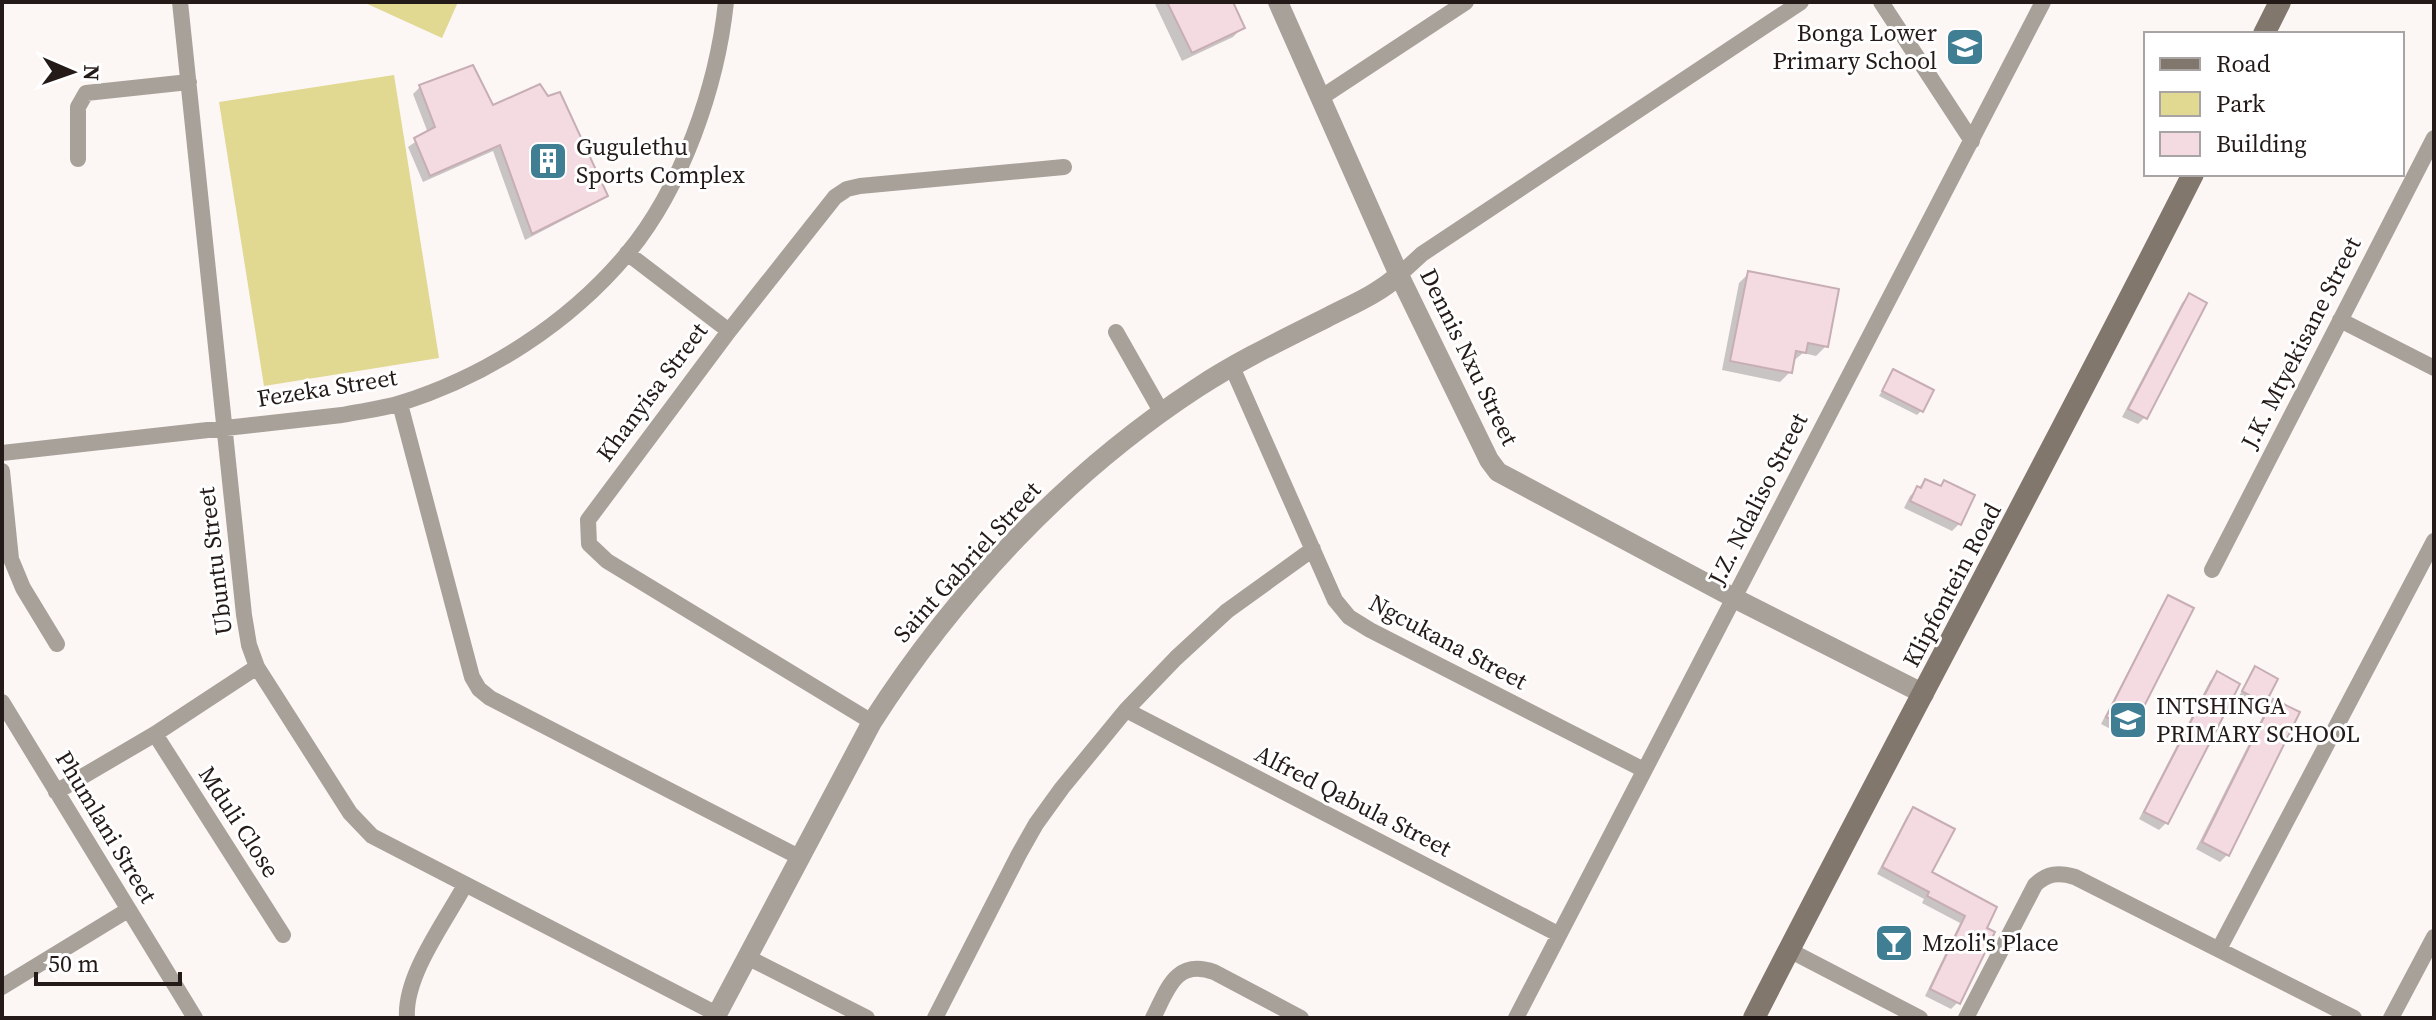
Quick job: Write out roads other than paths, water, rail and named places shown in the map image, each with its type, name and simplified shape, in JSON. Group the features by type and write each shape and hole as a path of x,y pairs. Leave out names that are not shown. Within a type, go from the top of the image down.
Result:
{"main road":[{"path":"2265,32 2280,2"},
{"name":"Klipfontein Road","path":"1754,1018 2192,176"}],"street":[{"name":"Ubuntu Street","path":"180,2 244,615 249,645 257,667 361,827 380,840 716,1016"},
{"name":"Fezeka Street","path":"2,453 342,415 400,404 483,369 519,348 550,326 627,253 680,169 708,90 726,2"},
{"name":"Dennis Nxu Street","path":"1278,2 1399,275 1489,460 1498,472 1734,598 1924,694"},
{"path":"1322,97 1466,2"},
{"path":"1399,275 1434,245 1801,2"},
{"path":"1881,2 1972,141"},
{"name":"J.Z. Ndaliso Street","path":"1516,1018 2043,2"},
{"path":"78,159 78,107 86,93 189,82"},
{"name":"J.K. Mtyekisane Street","path":"2212,570 2434,138"},
{"name":"Khanyisa Street","path":"872,722 607,561 589,544 588,520 729,331 835,197 847,189 1064,167"},
{"path":"627,253 729,331"},
{"name":"Saint Gabriel Street","path":"716,1016 872,722 901,676 945,619 1025,531 1102,459 1162,413 1232,367 1377,292 1399,275"},
{"path":"2340,320 2434,368"},
{"path":"1116,332 1162,413"},
{"name":"Ngcukana Street","path":"1232,367 1338,606 1349,617 1644,770"},
{"path":"400,404 472,677 479,689 501,704 799,857"},
{"path":"2,471 11,559 23,588 57,644"},
{"path":"2219,949 2434,541"},
{"path":"935,1018 1036,824 1126,710 1227,611 1313,549"},
{"path":"56,792 155,734 257,667"},
{"name":"Phumlani Street","path":"2,702 195,1018"},
{"name":"Alfred Qabula Street","path":"1126,710 1558,934"},
{"name":"Mduli Close","path":"155,734 283,935"},
{"path":"1966,1018 2035,885 2046,876 2058,873 2075,877 2354,1018"},
{"path":"407,1018 406,1005 417,973 465,885"},
{"path":"2,987 128,910"},
{"path":"2391,1018 2434,937"},
{"path":"1789,950 1920,1018"},
{"path":"749,958 867,1018"},
{"path":"1153,1018 1174,978 1184,970 1202,968 1301,1018"}],"place":[{"name":"Bonga Lower Primary School","path":"1965,47"},
{"name":"Gugulethu Sports Complex","path":"548,161"},
{"name":"INTSHINGA PRIMARY SCHOOL","path":"2128,720"},
{"name":"Mzoli's Place","path":"1894,943"}]}
